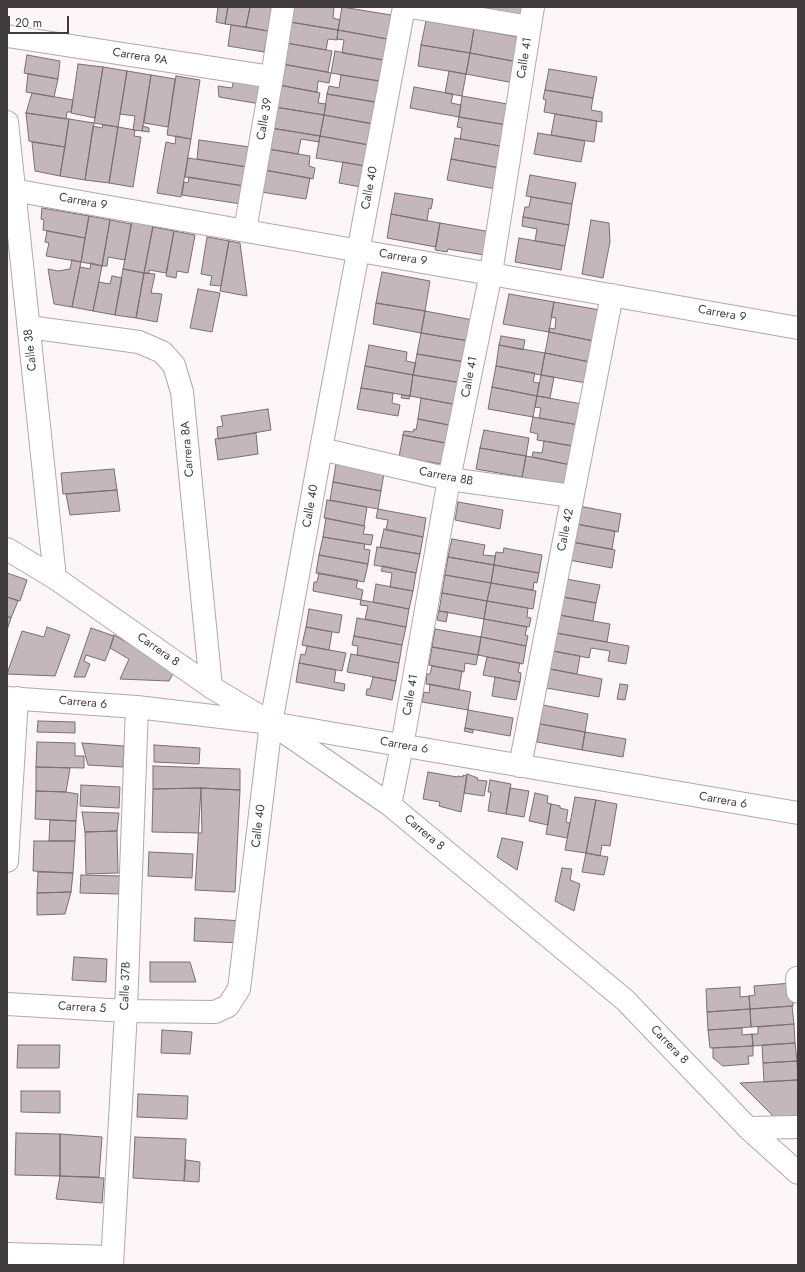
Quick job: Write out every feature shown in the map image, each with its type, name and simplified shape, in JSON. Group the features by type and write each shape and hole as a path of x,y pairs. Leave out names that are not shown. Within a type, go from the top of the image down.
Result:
{"street":[{"name":"Calle 39","path":"245,230 283,7"},
{"name":"Calle 40","path":"228,1006 239,989 272,723 321,449 404,7"},
{"path":"410,7 532,17"},
{"name":"Calle 41","path":"390,805 450,479 491,274 532,17"},
{"name":"Carrera 9A","path":"7,36 272,77"},
{"name":"Calle 38","path":"7,122 11,190 29,327 55,578"},
{"name":"Carrera 9","path":"11,190 798,328"},
{"name":"Calle 42","path":"520,766 612,295"},
{"name":"Carrera 8A","path":"29,327 139,342 162,352 174,365 182,392 211,688"},
{"name":"Carrera 8B","path":"321,449 450,479 572,496"},
{"name":"Carrera 8","path":"7,549 55,578 211,688 272,723 390,805 625,1000 748,1128 798,1173"},
{"path":"7,861 12,698"},
{"name":"Carrera 6","path":"12,698 138,707 272,723 798,813"},
{"name":"Calle 37B","path":"112,1261 126,1011 138,707"},
{"name":"Carrera 5","path":"7,1004 126,1011 215,1012 228,1006"},
{"path":"748,1128 798,1126"},
{"path":"7,1254 112,1261"}],"building":[{"path":"218,7 228,7 225,24 216,22"},
{"path":"228,7 250,7 246,27 225,24"},
{"path":"250,7 273,7 273,10 271,9 268,31 246,27"},
{"path":"292,7 334,7 333,18 340,20 338,30 290,22"},
{"path":"342,7 391,15 387,39 338,30"},
{"path":"491,7 528,7 526,18 490,12"},
{"path":"426,21 474,29 470,53 421,45"},
{"path":"290,22 338,30 337,40 328,39 326,50 286,43"},
{"path":"231,25 268,31 264,52 228,46"},
{"path":"474,29 523,38 518,62 470,53"},
{"path":"338,30 387,39 383,60 342,53 344,40 337,39"},
{"path":"286,43 332,51 328,72 282,64"},
{"path":"421,45 470,53 466,74 418,66"},
{"path":"335,51 383,60 379,81 331,73"},
{"path":"470,53 518,62 514,83 466,74"},
{"path":"27,55 60,61 58,79 24,73"},
{"path":"78,64 103,67 95,118 71,113"},
{"path":"282,64 331,73 329,83 318,81 317,92 279,85"},
{"path":"103,67 127,71 118,127 94,123"},
{"path":"549,69 597,77 593,98 545,90"},
{"path":"127,71 151,75 142,131 133,130 135,116 120,114"},
{"path":"449,71 466,74 462,96 445,93"},
{"path":"28,74 58,79 54,97 26,92"},
{"path":"151,75 175,79 168,127 144,123"},
{"path":"341,75 379,81 376,102 327,94 329,86 339,88"},
{"path":"176,76 200,80 191,139 167,135"},
{"path":"234,78 263,82 260,104 219,97 218,86 232,88"},
{"path":"279,85 320,93 318,103 326,104 324,115 275,107"},
{"path":"414,87 453,94 451,103 461,105 459,117 410,108"},
{"path":"545,90 593,98 591,110 602,112 602,122 544,112 546,100 543,99"},
{"path":"32,93 73,100 71,112 67,112 66,119 26,113"},
{"path":"327,94 379,103 375,124 324,115"},
{"path":"462,96 513,105 507,125 459,117"},
{"path":"275,107 324,115 320,136 271,128"},
{"path":"26,113 69,119 65,147 29,141"},
{"path":"555,114 597,121 594,142 551,135"},
{"path":"324,115 372,124 369,145 320,136"},
{"path":"459,117 507,125 500,146 460,139 462,128 457,127"},
{"path":"69,119 94,123 85,180 60,176"},
{"path":"103,125 118,127 109,183 85,180 93,126 102,128"},
{"path":"143,126 149,128 149,132 142,131"},
{"path":"118,127 135,130 134,136 141,137 133,187 109,183"},
{"path":"271,128 320,136 319,142 301,139 298,154 268,149"},
{"path":"538,133 585,141 581,162 534,154"},
{"path":"176,136 191,139 181,197 157,193 166,142 175,144"},
{"path":"320,136 369,145 365,166 316,158"},
{"path":"455,138 500,146 500,168 451,159"},
{"path":"199,140 250,147 247,167 197,159"},
{"path":"32,142 65,147 60,176 35,171"},
{"path":"268,149 310,156 309,166 315,168 313,179 264,170"},
{"path":"188,158 247,167 244,186 185,177"},
{"path":"451,159 500,168 496,189 447,180"},
{"path":"343,162 365,166 361,187 339,183"},
{"path":"264,170 310,178 306,199 261,192"},
{"path":"530,175 576,183 572,204 526,196"},
{"path":"189,177 244,186 241,204 182,195 184,182 188,183"},
{"path":"395,193 433,199 431,209 429,208 427,221 391,214"},
{"path":"531,197 572,204 569,225 523,217 525,207 529,207"},
{"path":"42,208 89,216 85,238 43,230 44,220 41,219"},
{"path":"391,214 440,223 436,247 387,238"},
{"path":"89,216 110,220 102,266 81,262"},
{"path":"523,217 569,225 565,246 535,241 537,229 522,226"},
{"path":"110,220 131,224 125,260 108,257 107,266 102,266"},
{"path":"591,220 609,223 610,242 603,278 582,274"},
{"path":"132,222 153,225 144,273 123,269"},
{"path":"440,223 491,232 484,255 448,249 447,252 435,250"},
{"path":"153,227 174,231 166,273 149,270 149,273 144,273"},
{"path":"47,231 85,238 81,262 46,256 49,243 45,242"},
{"path":"174,231 195,235 188,273 177,271 176,278 166,276"},
{"path":"207,237 229,241 221,286 210,285 212,276 201,274"},
{"path":"519,238 565,246 561,270 515,262"},
{"path":"229,241 240,243 247,296 220,291"},
{"path":"72,260 81,262 72,307 54,304 48,269 58,271 70,269"},
{"path":"91,263 102,266 93,311 72,307 80,267 90,269"},
{"path":"123,269 144,273 136,318 115,315"},
{"path":"382,272 430,281 425,311 376,303"},
{"path":"144,273 155,274 151,293 162,294 157,322 136,318"},
{"path":"112,276 122,278 115,315 93,311 99,282 110,284"},
{"path":"198,289 220,293 212,332 190,328"},
{"path":"509,294 554,302 549,332 503,324"},
{"path":"554,302 600,310 594,341 549,332 549,328 555,329 556,318 551,317"},
{"path":"376,303 425,311 421,333 373,324"},
{"path":"425,311 473,320 469,341 421,333"},
{"path":"549,332 594,341 590,362 545,353"},
{"path":"421,333 469,341 465,362 417,354"},
{"path":"501,336 525,340 523,350 499,345"},
{"path":"369,345 407,352 406,361 416,363 413,375 365,366"},
{"path":"499,345 545,353 541,375 496,366"},
{"path":"545,353 590,362 586,383 541,375"},
{"path":"417,354 465,362 462,383 413,375"},
{"path":"365,366 413,375 410,396 361,388"},
{"path":"496,366 535,373 533,382 539,383 537,396 492,387"},
{"path":"413,375 462,383 458,405 410,396"},
{"path":"541,375 554,377 550,398 537,396"},
{"path":"492,387 537,396 533,417 488,409"},
{"path":"361,388 393,393 392,403 400,405 398,416 357,409"},
{"path":"402,395 410,396 409,399 401,398"},
{"path":"537,396 582,404 581,413 578,412 577,416 580,416 579,425 539,418 541,408 535,407"},
{"path":"421,398 458,405 454,426 418,419"},
{"path":"268,409 271,430 218,439 217,427 223,426 221,416"},
{"path":"533,417 579,425 574,446 537,440 538,434 530,432"},
{"path":"418,419 454,426 451,444 403,435 404,431 413,432 414,429 416,430"},
{"path":"484,430 529,438 526,456 480,448"},
{"path":"256,433 258,454 218,460 215,439"},
{"path":"403,435 451,444 448,465 399,457"},
{"path":"544,441 571,446 571,465 532,457 533,452 542,453"},
{"path":"480,448 526,456 522,477 476,469"},
{"path":"526,456 571,465 567,486 522,477"},
{"path":"336,464 384,473 381,491 333,482"},
{"path":"114,469 117,490 63,494 61,473"},
{"path":"333,482 381,491 378,509 330,500"},
{"path":"117,490 120,511 70,515 66,494"},
{"path":"327,500 367,507 364,526 324,518"},
{"path":"458,502 503,510 500,529 455,520"},
{"path":"579,506 621,514 618,532 576,524"},
{"path":"378,509 426,518 423,537 386,530 388,520 376,518"},
{"path":"326,518 365,526 363,534 373,535 371,545 323,537"},
{"path":"576,524 615,531 612,549 572,542"},
{"path":"384,529 423,537 420,554 380,547"},
{"path":"323,537 365,544 364,549 370,550 368,564 319,555"},
{"path":"452,539 485,545 483,555 495,556 494,565 448,557"},
{"path":"572,542 615,550 612,568 569,560"},
{"path":"377,547 420,554 416,573 374,565"},
{"path":"504,548 542,555 539,573 494,565 496,552 503,553"},
{"path":"319,555 368,564 364,582 316,573"},
{"path":"448,557 494,565 491,583 445,575"},
{"path":"494,565 539,573 537,583 534,582 533,590 491,583"},
{"path":"383,566 416,573 413,591 390,587 392,573 381,571"},
{"path":"7,573 27,580 20,601 7,597"},
{"path":"319,573 358,580 356,588 363,590 361,600 313,591 314,582 317,582"},
{"path":"445,575 491,583 487,601 442,593"},
{"path":"566,579 600,585 596,603 563,597"},
{"path":"491,583 536,591 533,609 487,601"},
{"path":"376,584 413,591 409,609 373,602"},
{"path":"442,593 487,601 484,619 439,611"},
{"path":"7,597 18,601 11,618 7,616"},
{"path":"563,597 596,603 593,621 559,615"},
{"path":"361,600 409,609 406,627 365,619 368,606 360,605"},
{"path":"487,601 528,608 527,617 531,618 529,627 484,619"},
{"path":"309,609 342,615 339,633 306,627"},
{"path":"439,611 448,612 446,622 437,620"},
{"path":"559,615 610,624 607,642 556,633"},
{"path":"7,616 11,618 7,630"},
{"path":"357,618 406,627 402,645 354,636"},
{"path":"484,619 527,627 525,635 528,636 526,646 481,637"},
{"path":"47,627 70,635 55,676 7,674 22,631 44,637"},
{"path":"306,627 332,632 329,650 302,645"},
{"path":"91,628 114,636 110,648 105,661 86,655 84,661 90,664 85,677 74,677"},
{"path":"435,629 481,637 478,655 432,647"},
{"path":"556,633 629,646 626,664 608,661 610,651 591,648 589,658 553,651"},
{"path":"114,635 175,670 169,681 120,679 129,659 110,648"},
{"path":"354,636 402,645 399,663 357,655 358,646 352,645"},
{"path":"481,637 526,646 523,664 478,655"},
{"path":"307,646 346,653 342,671 299,663 301,654 305,655"},
{"path":"432,647 478,655 476,665 465,663 464,672 429,665"},
{"path":"553,651 580,656 577,674 550,669"},
{"path":"351,654 399,663 396,681 347,672"},
{"path":"487,657 520,663 518,672 521,673 520,682 483,675"},
{"path":"299,663 336,670 334,682 345,684 344,691 296,682"},
{"path":"432,666 462,671 459,690 426,684 427,674 430,674"},
{"path":"550,669 602,679 599,697 546,688"},
{"path":"373,677 396,681 392,700 366,695 367,689 370,689"},
{"path":"495,677 520,682 516,700 492,696"},
{"path":"430,684 471,692 468,710 422,702 424,692 429,693"},
{"path":"620,684 628,685 625,700 617,699"},
{"path":"543,705 588,714 585,732 540,724"},
{"path":"468,710 513,718 510,736 465,728"},
{"path":"38,721 75,722 75,733 37,732"},
{"path":"540,724 585,732 582,750 537,742"},
{"path":"465,728 473,730 473,733 464,731"},
{"path":"585,732 626,739 623,757 582,750"},
{"path":"37,742 75,743 75,756 84,756 84,768 36,767"},
{"path":"82,743 124,746 123,767 88,765"},
{"path":"154,745 200,748 199,764 154,762"},
{"path":"153,766 240,769 240,790 201,788 153,789"},
{"path":"36,767 70,768 66,792 36,791"},
{"path":"428,772 457,777 463,777 463,775 467,776 461,812 439,806 440,802 423,799"},
{"path":"467,774 478,778 477,780 487,781 484,796 464,793"},
{"path":"490,780 511,784 506,814 488,811 491,792 488,792"},
{"path":"81,785 120,787 119,808 80,806"},
{"path":"201,788 202,833 152,832 153,789"},
{"path":"201,788 240,790 235,892 195,890"},
{"path":"510,788 529,791 524,817 506,814"},
{"path":"36,791 78,794 76,821 35,819"},
{"path":"535,793 548,796 547,803 551,804 548,825 529,821"},
{"path":"575,797 596,800 586,853 565,850"},
{"path":"596,800 617,804 610,846 602,845 600,856 586,853"},
{"path":"551,804 568,810 566,822 570,823 567,838 546,834"},
{"path":"82,812 119,813 117,831 85,832"},
{"path":"50,820 76,821 75,841 49,841"},
{"path":"117,831 118,873 86,874 85,832"},
{"path":"502,838 523,842 517,870 497,857"},
{"path":"34,841 75,841 73,873 33,871"},
{"path":"149,852 193,854 192,878 148,876"},
{"path":"586,853 608,857 604,875 582,872"},
{"path":"562,868 572,869 570,880 580,884 574,911 555,901"},
{"path":"38,872 73,873 71,892 37,893"},
{"path":"81,875 120,876 119,894 80,893"},
{"path":"71,892 65,914 37,915 37,893"},
{"path":"195,918 243,921 242,943 194,941"},
{"path":"74,957 107,959 106,982 72,980"},
{"path":"150,962 190,962 196,982 150,982"},
{"path":"792,983 793,1006 750,1009 749,996 755,995 754,986"},
{"path":"740,987 740,997 749,996 750,1009 707,1012 706,989"},
{"path":"792,1006 794,1024 751,1027 750,1009"},
{"path":"750,1009 751,1027 708,1030 707,1012"},
{"path":"794,1024 795,1043 753,1046 752,1034 758,1034 758,1027"},
{"path":"742,1028 742,1035 752,1034 753,1046 710,1048 708,1030"},
{"path":"162,1030 192,1032 190,1054 161,1053"},
{"path":"795,1043 797,1061 763,1063 762,1045"},
{"path":"18,1045 60,1045 59,1068 17,1068"},
{"path":"753,1046 753,1056 748,1056 749,1064 723,1066 713,1058 713,1048"},
{"path":"797,1061 798,1080 764,1082 763,1063"},
{"path":"798,1080 798,1117 775,1118 740,1083"},
{"path":"21,1091 60,1091 60,1113 21,1112"},
{"path":"138,1094 188,1096 187,1119 137,1117"},
{"path":"16,1133 60,1134 60,1176 15,1175"},
{"path":"60,1134 102,1137 99,1177 60,1176"},
{"path":"135,1137 186,1139 184,1181 133,1178"},
{"path":"186,1160 200,1162 199,1182 184,1181"},
{"path":"60,1176 104,1178 102,1203 56,1199"}]}
